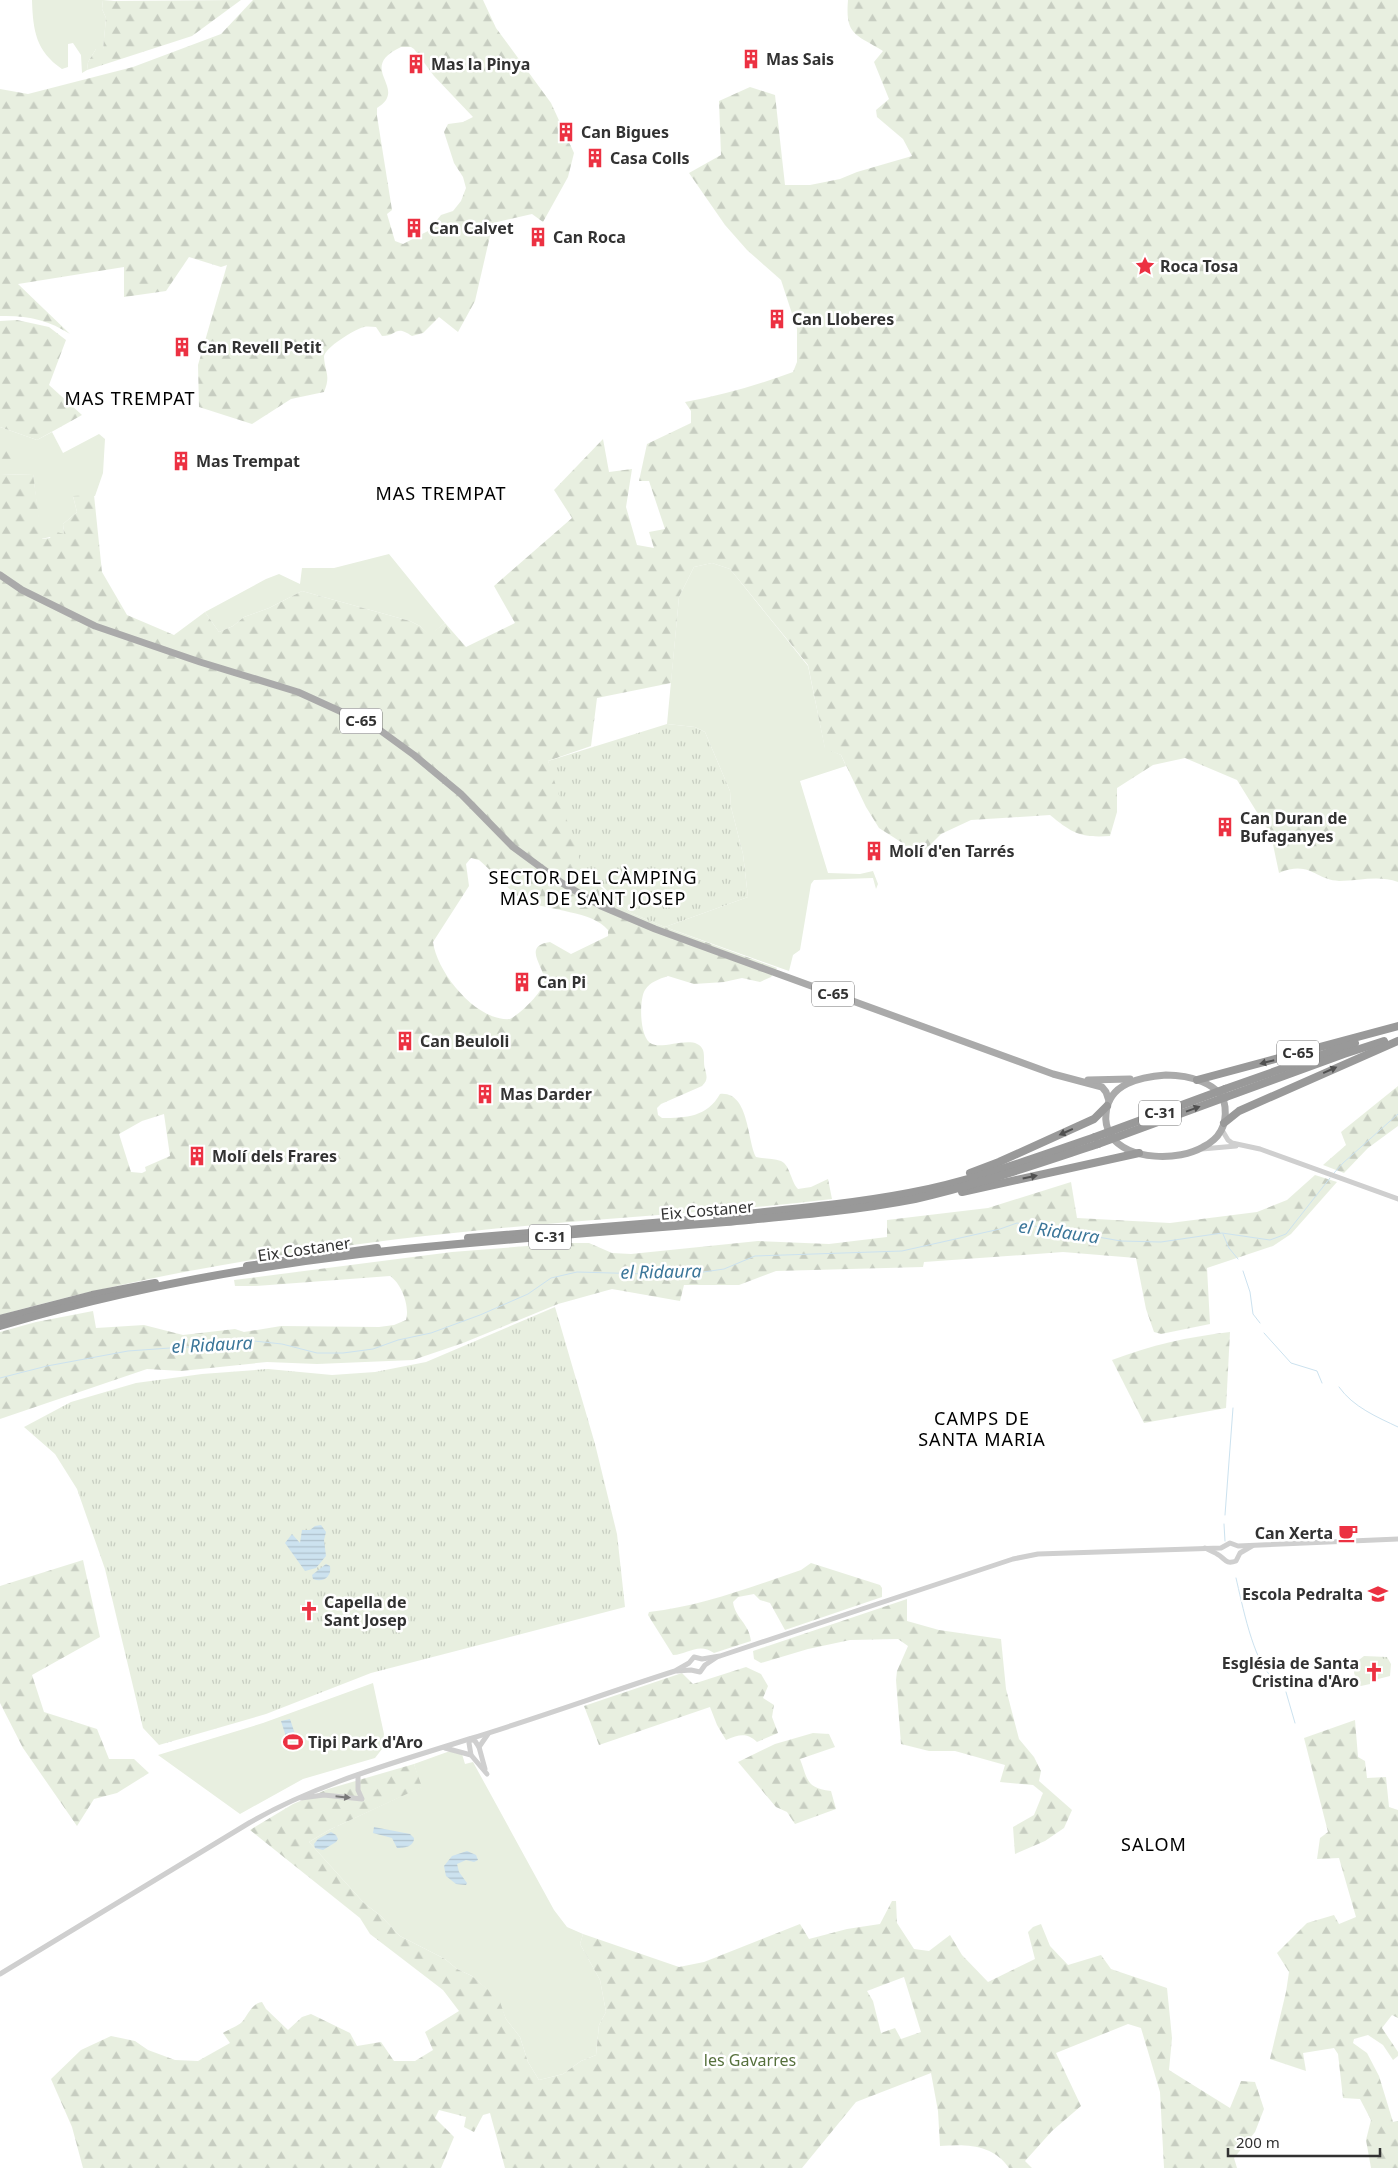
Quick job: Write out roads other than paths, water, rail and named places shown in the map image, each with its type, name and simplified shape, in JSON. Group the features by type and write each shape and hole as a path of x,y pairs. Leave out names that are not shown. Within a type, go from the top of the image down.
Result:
{"highway":[{"name":"C-65","path":"1197,1080 1398,1028"},
{"name":"Eix Costaner","path":"0,1326 46,1313 152,1289 304,1263 458,1244 801,1215 996,1178 1225,1089 1398,1028"},
{"name":"C-65","path":"1223,1126 1239,1111 1398,1039"},
{"name":"Eix Costaner","path":"1096,1140 1226,1097 1344,1054 1398,1039"},
{"path":"929,1192 1094,1119 1108,1104"},
{"path":"929,1192 952,1194 1139,1153"},
{"name":"Eix Costaner","path":"0,1318 92,1295 314,1256 458,1239 713,1218 929,1192"}],"main road":[{"name":"C-65","path":"0,575 22,590 96,626 200,662 298,692 377,728 461,794 514,847 562,883 606,909 747,963 1053,1074 1102,1087 1106,1092 1108,1104 1107,1126 1112,1136 1139,1153 1170,1156 1188,1154 1199,1150 1216,1138 1223,1126 1225,1105 1216,1091 1197,1080 1180,1075 1112,1081 1069,1078"},
{"name":"C-65","path":"1108,1104 1123,1085 1136,1079"}],"street":[{"path":"1223,1126 1228,1140 1232,1143 1260,1149 1398,1198"},
{"path":"1199,1150 1246,1146"},
{"path":"0,1974 290,1800 411,1756 470,1739 675,1671 689,1663 694,1656 702,1658 720,1656 1013,1559 1038,1554 1202,1547 1221,1548 1230,1543 1238,1546 1253,1546 1398,1539"},
{"path":"1238,1546 1240,1553"},
{"path":"1202,1547 1230,1562 1237,1560 1240,1553 1253,1546"},
{"path":"1220,1555 1221,1548"},
{"path":"675,1671 691,1670 698,1672 705,1665 720,1656"},
{"path":"702,1658 705,1665"},
{"path":"689,1663 691,1670"},
{"path":"479,1747 483,1739 490,1732"},
{"path":"470,1739 475,1740 479,1747 487,1774 471,1754 470,1739"},
{"path":"442,1748 456,1749 471,1754"},
{"path":"290,1800 324,1795 362,1799 358,1790 358,1775"}],"water":[{"path":"321,1525 326,1532 324,1540 326,1556 316,1568 305,1571 285,1543 292,1534 300,1543 302,1530 310,1530 315,1526"},
{"path":"326,1564 330,1566 328,1576 323,1580 313,1579 312,1575"},
{"path":"290,1719 296,1737 287,1740 281,1721"},
{"path":"374,1827 410,1834 414,1841 408,1846 397,1848 392,1838 373,1833"},
{"path":"331,1832 338,1839 336,1842 323,1850 315,1848 314,1844 318,1839"},
{"path":"467,1851 476,1855 478,1860 474,1862 466,1860 457,1864 459,1872 467,1883 466,1885 456,1884 446,1876 444,1866 452,1856"}],"waterway":[{"name":"el Ridaura","path":"1334,1173 1398,1114"},
{"name":"el Ridaura","path":"0,1378 47,1366 128,1351 228,1345 254,1341 282,1344 317,1353 343,1353 373,1349 398,1340 431,1333 480,1315 528,1294 551,1278 577,1272 683,1275 724,1269 755,1256 902,1251 1000,1229 1017,1223 1121,1241 1161,1242 1222,1233 1270,1240 1286,1234 1330,1178"},
{"path":"1223,1234 1229,1248 1238,1259"},
{"path":"1243,1271 1250,1292 1253,1314 1260,1323"},
{"path":"1264,1333 1291,1363 1317,1371 1322,1383"},
{"path":"1339,1387 1358,1406 1398,1427"},
{"path":"1225,1515 1233,1408"},
{"path":"1224,1524 1225,1541"},
{"path":"1236,1578 1249,1631 1259,1658 1272,1677 1282,1683"},
{"path":"1286,1692 1295,1723"}],"place":[{"name":"Mas Sais","path":"751,59"},
{"name":"Mas la Pinya","path":"416,64"},
{"name":"Can Bigues","path":"566,132"},
{"name":"Casa Colls","path":"595,158"},
{"name":"Can Calvet","path":"414,228"},
{"name":"Can Roca","path":"538,237"},
{"name":"Roca Tosa","path":"1145,266"},
{"name":"Can Lloberes","path":"777,319"},
{"name":"Can Revell Petit","path":"182,347"},
{"name":"Mas Trempat","path":"181,461"},
{"name":"Can Duran de Bufaganyes","path":"1225,827"},
{"name":"Molí d'en Tarrés","path":"874,851"},
{"name":"Can Pi","path":"522,982"},
{"name":"Can Beuloli","path":"405,1041"},
{"name":"Mas Darder","path":"485,1094"},
{"name":"Molí dels Frares","path":"197,1156"},
{"name":"Can Xerta","path":"1348,1533"},
{"name":"Escola Pedralta","path":"1378,1594"},
{"name":"Capella de Sant Josep","path":"309,1611"},
{"name":"Església de Santa Cristina d'Aro","path":"1374,1672"},
{"name":"Tipi Park d'Aro","path":"293,1742"}],"district":[{"name":"MAS TREMPAT","path":"130,399"},
{"name":"MAS TREMPAT","path":"441,494"},
{"name":"SECTOR DEL CÀMPING MAS DE SANT JOSEP","path":"593,888"},
{"name":"CAMPS DE SANTA MARIA","path":"982,1429"},
{"name":"SALOM","path":"1154,1845"}],"park label":[{"name":"les Gavarres","path":"750,2060"}]}
